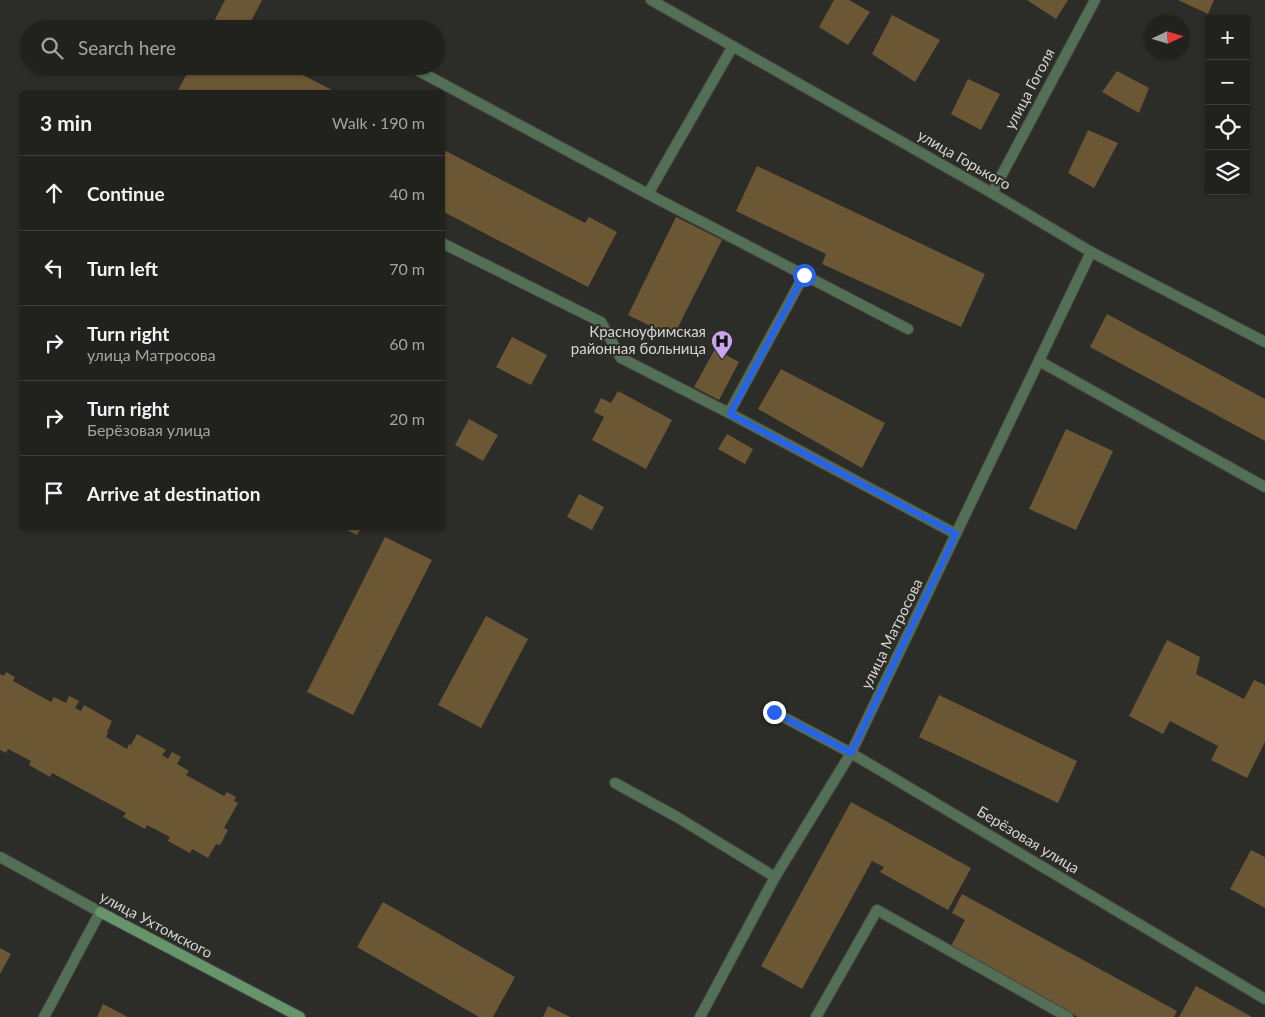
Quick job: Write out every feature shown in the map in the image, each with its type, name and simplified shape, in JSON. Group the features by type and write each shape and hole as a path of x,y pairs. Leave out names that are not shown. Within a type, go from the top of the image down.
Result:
{"main road":[{"name":"улица Ухтомского","path":"100,912 300,1017"}],"street":[{"name":"улица Горького","path":"651,0 992,193 1091,252 1265,342"},
{"name":"улица Гоголя","path":"992,193 1095,0"},
{"path":"648,194 733,46"},
{"path":"426,75 648,194 908,329"},
{"path":"445,244 601,322 621,358 956,534"},
{"name":"улица Матросова","path":"701,1016 775,877 851,753 1091,252"},
{"path":"730,414 804,275"},
{"path":"1039,361 1265,486"},
{"name":"Берёзовая улица","path":"774,712 851,753 1265,999"},
{"path":"615,783 678,817 775,877"},
{"name":"улица Ухтомского","path":"0,857 100,912"},
{"path":"816,1017 877,910 1068,1017"},
{"path":"44,1017 100,912"}],"building":[{"path":"225,0 262,0 252,20 215,20"},
{"path":"834,0 849,0 870,12 848,45 819,27"},
{"path":"1027,0 1068,0 1056,19"},
{"path":"1178,0 1214,0 1208,14"},
{"path":"892,15 940,40 915,82 872,54"},
{"path":"1117,71 1149,88 1139,113 1102,92"},
{"path":"186,75 303,75 332,90 178,90"},
{"path":"968,79 1000,94 981,130 951,114"},
{"path":"1088,130 1118,143 1094,188 1068,173"},
{"path":"445,151 585,223 589,217 617,232 588,287 445,213"},
{"path":"757,166 985,274 961,327 822,264 826,254 736,211"},
{"path":"676,217 722,240 673,337 628,315"},
{"path":"1107,314 1265,399 1265,441 1090,347"},
{"path":"512,337 547,355 531,385 496,367"},
{"path":"715,349 739,362 719,400 694,387"},
{"path":"781,369 885,423 862,468 758,409"},
{"path":"618,391 672,420 646,469 592,440 604,417 594,412 601,398 611,403"},
{"path":"469,419 498,435 483,461 455,445"},
{"path":"1066,429 1113,451 1076,530 1029,509"},
{"path":"727,434 753,449 745,464 718,449"},
{"path":"579,494 604,507 592,530 567,517"},
{"path":"347,530 360,530 357,535"},
{"path":"385,537 432,560 353,715 307,692"},
{"path":"486,616 528,639 481,728 438,705"},
{"path":"1167,640 1200,657 1196,674 1244,699 1254,680 1265,685 1265,742 1247,778 1211,760 1218,746 1170,721 1163,734 1129,716"},
{"path":"6,672 15,677 13,681 51,702 54,697 66,703 69,696 79,701 75,708 81,711 84,705 112,721 106,737 127,749 137,734 166,750 162,755 168,759 172,752 181,757 177,764 189,771 186,775 224,796 227,792 236,797 234,801 238,803 224,828 228,830 220,845 216,844 208,858 192,849 190,853 168,841 170,837 147,825 145,829 123,817 126,813 52,773 50,777 29,765 31,761 8,749 6,753 0,750 0,674 4,676"},
{"path":"939,695 1077,761 1058,803 919,737"},
{"path":"851,802 971,868 948,910 880,872 884,867 872,861 802,989 761,966"},
{"path":"1251,850 1265,857 1265,908 1230,889"},
{"path":"962,894 1177,1011 1174,1017 1078,1017 950,948 965,920 952,913"},
{"path":"383,902 515,977 493,1017 479,1017 357,947"},
{"path":"0,948 11,954 0,974"},
{"path":"1196,986 1252,1017 1179,1017"},
{"path":"103,1004 128,1017 97,1017"},
{"path":"548,1006 570,1017 543,1017"}],"place":[{"name":"Красноуфимская районная больница","path":"722,360"}],"route":[{"path":"774,712 851,753 956,534 730,414 804,275"}]}
